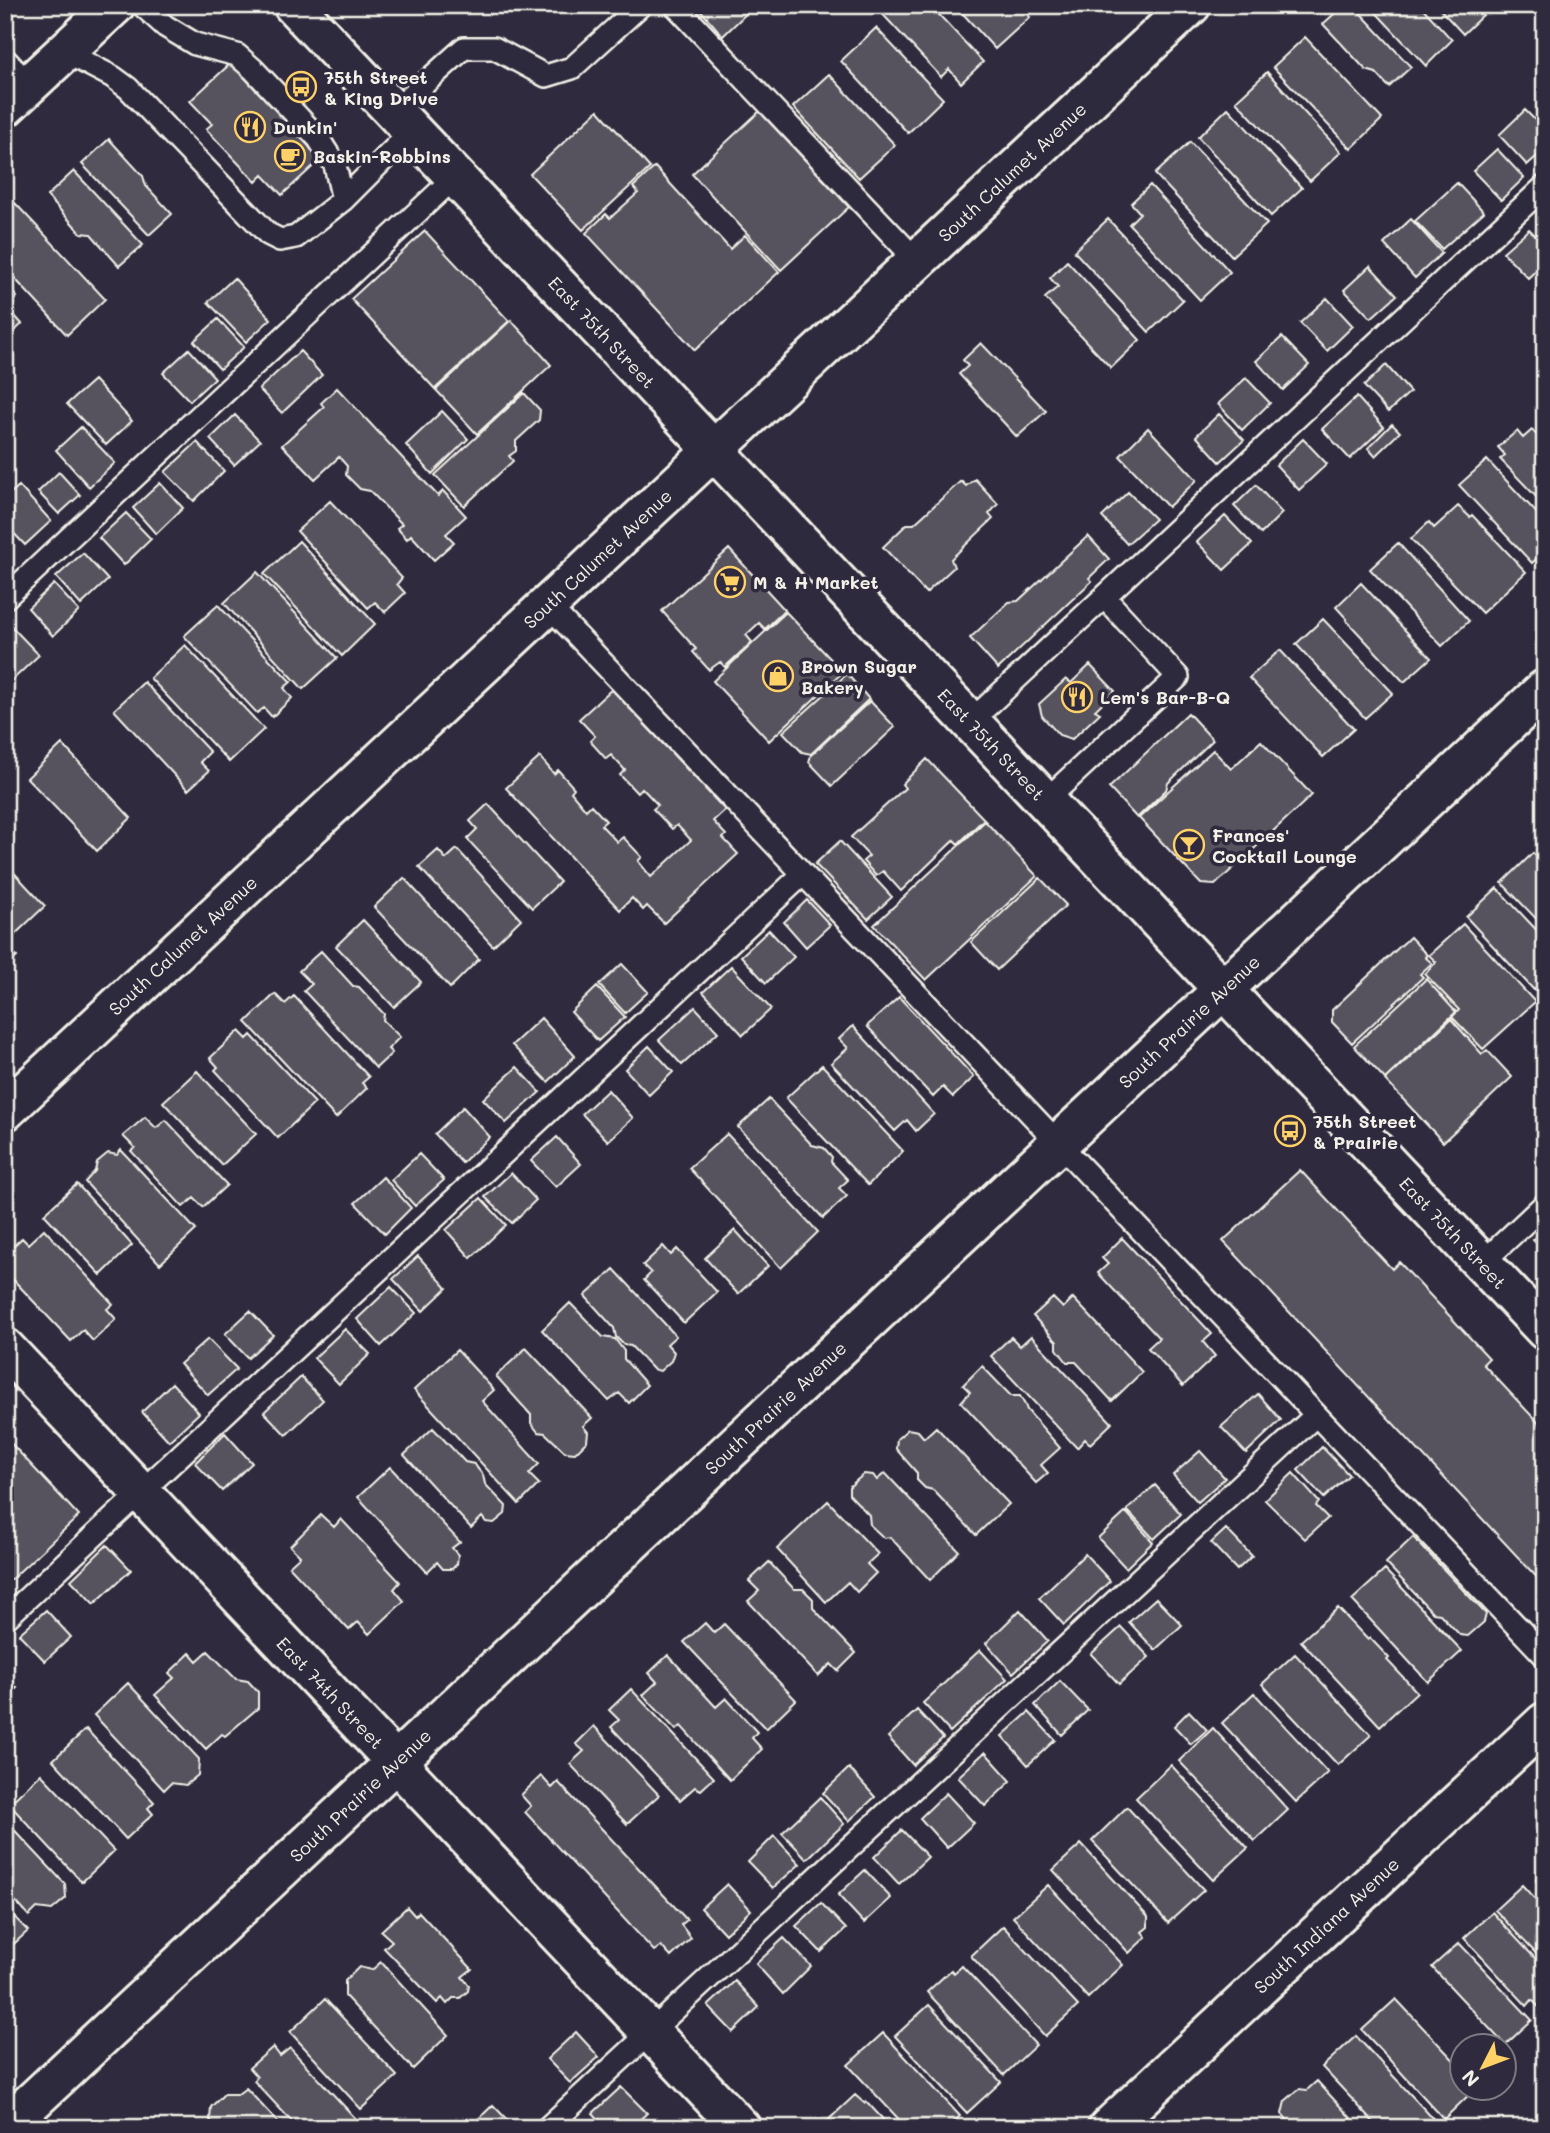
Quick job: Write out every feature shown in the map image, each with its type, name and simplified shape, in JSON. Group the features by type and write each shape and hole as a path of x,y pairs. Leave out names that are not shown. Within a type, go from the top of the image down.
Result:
{"street":[{"path":"13,84 65,52 115,5"},
{"name":"East 75th Street","path":"293,5 1545,1330"},
{"name":"South Calumet Avenue","path":"5,1111 1191,5"},
{"name":"South Prairie Avenue","path":"5,2127 1545,690"},
{"name":"East 74th Street","path":"5,1348 741,2128"},
{"name":"South Indiana Avenue","path":"1108,2128 1545,1722"}],"lane":[{"path":"142,5 165,26 195,44 237,55 253,69 317,138 335,164 343,200"},
{"path":"65,52 113,77 128,88 268,234 280,240 296,237 343,200 403,121 464,48 494,48 546,76 572,68 641,5"},
{"path":"675,5 917,261"},
{"path":"5,598 456,177"},
{"path":"970,722 1545,186"},
{"path":"1045,801 1178,677 1104,597"},
{"path":"548,605 1545,1657"},
{"path":"5,1619 803,874"},
{"path":"1482,1263 1545,1204"},
{"path":"547,2128 1316,1415"}],"building":[{"path":"696,5 755,5 723,36"},
{"path":"930,5 983,62 961,83 949,69 941,77 876,7"},
{"path":"955,5 1019,5 1030,17 995,49"},
{"path":"1344,5 1353,5 1411,67 1389,87 1376,73 1366,70 1323,24"},
{"path":"1369,5 1420,5 1452,40 1426,66"},
{"path":"1436,5 1479,5 1486,12 1463,34"},
{"path":"876,28 943,99 908,133 841,61"},
{"path":"1305,37 1382,119 1351,149 1273,67"},
{"name":"Dunkin'","path":"231,63 321,159 282,195 263,175 256,182 206,129 212,124 190,101"},
{"path":"1267,72 1341,152 1310,181 1236,101"},
{"path":"829,74 895,145 859,178 793,107"},
{"path":"1228,108 1302,188 1271,216 1198,137"},
{"path":"598,110 650,168 583,230 530,174"},
{"path":"1525,110 1545,130 1545,149 1527,165 1499,135"},
{"path":"760,111 849,207 781,270 692,174"},
{"path":"109,139 143,176 146,186 172,214 149,235 82,164"},
{"path":"1190,142 1267,224 1232,256 1155,174"},
{"path":"1497,149 1524,178 1501,200 1473,171"},
{"path":"655,167 730,249 745,235 779,272 695,350 586,233 606,214 610,218 638,193 633,187"},
{"path":"74,171 143,245 119,266 91,234 81,233 47,196"},
{"path":"1457,183 1484,212 1442,249 1415,221"},
{"path":"1150,185 1230,272 1200,300 1129,224 1140,213 1131,203"},
{"path":"15,203 105,299 67,335 5,268 5,211"},
{"path":"1108,219 1183,300 1149,332 1074,251"},
{"path":"1411,219 1442,253 1415,278 1384,244"},
{"path":"1529,229 1545,245 1545,262 1528,278 1503,252"},
{"path":"425,231 509,321 435,389 351,299"},
{"path":"1067,261 1140,340 1111,368 1045,298 1058,287 1050,278"},
{"path":"1370,266 1397,295 1371,318 1344,290"},
{"path":"234,278 271,319 246,342 208,302"},
{"path":"5,284 17,297 7,307 22,324 5,340"},
{"path":"1327,298 1353,326 1327,351 1300,323"},
{"path":"218,319 244,347 220,369 194,341"},
{"path":"511,320 551,365 477,434 436,390"},
{"path":"1282,337 1309,365 1283,390 1256,361"},
{"path":"981,343 1046,411 1017,437 959,374 968,366 963,360"},
{"path":"189,349 215,378 190,401 163,373"},
{"path":"300,351 322,375 282,413 259,389"},
{"path":"1386,365 1410,392 1388,412 1364,386"},
{"path":"1246,378 1270,403 1242,430 1218,404"},
{"path":"94,380 132,421 106,445 67,404"},
{"path":"337,388 438,496 443,491 466,516 446,534 454,542 434,560 411,535 407,539 397,528 402,524 370,491 360,489 346,475 347,466 339,457 315,479 282,445 324,407 321,403"},
{"path":"524,393 540,410 539,420 516,441 516,451 509,456 513,461 464,506 435,475"},
{"path":"1357,397 1384,427 1350,459 1322,429"},
{"path":"442,411 468,439 432,474 406,445"},
{"path":"1219,414 1244,440 1220,462 1196,436"},
{"path":"235,415 260,441 234,465 210,439"},
{"path":"1392,424 1400,432 1375,456 1368,448"},
{"path":"81,427 115,463 89,487 56,450"},
{"path":"1148,428 1197,480 1168,507 1120,456"},
{"path":"1532,430 1545,444 1545,506 1500,459 1505,455 1498,447 1517,431 1523,438"},
{"path":"1303,439 1327,464 1299,490 1276,465"},
{"path":"197,442 224,471 194,501 165,472"},
{"path":"1487,460 1545,522 1545,551 1532,563 1459,485"},
{"path":"59,472 80,495 59,514 38,492"},
{"path":"975,479 998,504 989,514 993,519 951,559 954,567 926,593 883,547 907,524 914,524 961,481 966,486"},
{"path":"160,483 183,508 156,534 133,508"},
{"path":"1256,485 1282,513 1261,534 1234,506"},
{"path":"19,486 51,521 25,545 5,524 5,498"},
{"path":"1128,492 1155,519 1127,544 1102,517"},
{"path":"330,501 402,578 397,584 405,593 385,612 375,602 368,608 297,531"},
{"path":"1458,506 1470,517 1472,515 1526,572 1482,613 1411,539 1429,522 1434,528"},
{"path":"126,513 151,539 124,565 99,538"},
{"path":"1225,516 1252,544 1224,570 1197,542"},
{"path":"1088,536 1109,559 1089,578 1092,581 998,669 970,638 1009,602 1018,601"},
{"path":"299,541 375,624 342,656 264,574"},
{"path":"1398,543 1469,621 1442,646 1370,569"},
{"path":"729,549 785,610 765,629 759,623 746,635 752,642 725,667 720,662 709,670 693,652 696,649 662,611"},
{"path":"83,553 108,580 81,605 56,577"},
{"path":"257,572 337,658 303,689 224,603"},
{"path":"1361,583 1431,658 1404,682 1336,607"},
{"path":"54,584 79,611 53,636 28,608"},
{"path":"218,605 291,682 284,688 292,698 272,717 264,708 257,713 184,636"},
{"name":"Brown Sugar Bakery","path":"786,612 843,672 769,741 713,681"},
{"path":"1323,619 1393,693 1365,718 1296,644"},
{"path":"10,625 39,655 6,686 5,630"},
{"path":"185,645 264,729 229,762 150,678"},
{"path":"1280,650 1354,729 1323,757 1249,678"},
{"name":"Lem's Bar-B-Q","path":"1090,665 1115,691 1095,710 1100,713 1072,739 1059,735 1042,716 1039,704 1066,679 1071,683"},
{"path":"847,674 869,699 811,754 802,752 783,732"},
{"path":"144,682 210,752 200,762 209,771 188,790 114,710"},
{"path":"612,689 725,810 713,821 726,835 723,838 738,854 664,923 647,906 643,910 632,898 620,910 506,788 540,757 554,774 558,770 574,788 571,792 586,810 591,805 606,821 601,825 617,842 623,837 642,857 638,861 651,877 691,840 677,825 672,829 653,809 658,805 642,788 637,793 620,775 625,770 611,755 606,759 590,741 595,736 579,719"},
{"path":"870,701 895,727 832,786 809,762 811,755"},
{"path":"1188,713 1213,740 1168,783 1166,790 1137,818 1109,788"},
{"path":"1261,741 1312,795 1215,885 1201,884 1139,818 1213,750 1231,769"},
{"path":"62,744 131,818 97,851 27,778"},
{"path":"927,759 984,819 958,844 954,840 901,891 883,871 876,876 863,861 869,856 851,837 905,788 902,784"},
{"path":"488,804 560,882 532,908 467,839 477,829 470,821"},
{"path":"985,821 1037,876 926,980 874,925"},
{"path":"840,841 892,897 868,919 815,864"},
{"path":"457,849 521,919 493,946 419,867 438,850 446,859"},
{"path":"1533,853 1545,865 1545,928 1502,883"},
{"path":"5,863 45,906 10,939 5,934"},
{"path":"404,878 479,959 450,988 374,907"},
{"path":"1040,878 1066,905 997,970 971,942"},
{"path":"1497,888 1545,939 1545,980 1534,990 1466,917"},
{"path":"807,900 830,925 806,947 784,922"},
{"path":"363,920 421,982 394,1007 336,946"},
{"path":"1463,924 1535,1002 1483,1049 1452,1017 1459,1010 1425,974 1436,962 1429,955"},
{"path":"769,930 794,957 766,983 741,956"},
{"path":"1410,937 1432,963 1420,974 1423,977 1352,1043 1332,1022 1332,1010"},
{"path":"5,944 17,957 5,968"},
{"path":"321,951 353,986 359,987 384,1014 383,1020 400,1037 388,1049 392,1053 376,1068 304,991 312,984 299,971"},
{"path":"622,964 648,992 625,1013 599,985"},
{"path":"731,966 771,1009 743,1035 703,992"},
{"path":"1426,979 1456,1012 1385,1079 1354,1046"},
{"path":"597,987 625,1017 598,1041 571,1012"},
{"path":"275,994 285,1004 294,996 369,1077 362,1083 367,1088 336,1118 246,1022"},
{"path":"899,997 974,1077 953,1097 943,1087 933,1097 867,1026"},
{"path":"695,1007 718,1032 682,1065 659,1040"},
{"path":"541,1018 575,1056 548,1082 512,1045"},
{"path":"1451,1019 1482,1054 1487,1050 1512,1077 1443,1142 1385,1080"},
{"path":"853,1026 934,1114 916,1131 907,1120 895,1131 831,1063 848,1048 839,1039"},
{"path":"239,1031 247,1039 251,1035 315,1103 278,1138 215,1070 218,1067 210,1058"},
{"path":"649,1046 673,1072 649,1095 625,1069"},
{"path":"822,1065 903,1151 868,1185 786,1098"},
{"path":"517,1067 540,1092 506,1123 483,1099"},
{"path":"197,1071 256,1134 222,1165 163,1102"},
{"path":"608,1090 633,1118 608,1141 582,1114"},
{"path":"769,1099 812,1145 824,1148 832,1157 831,1162 848,1180 839,1188 847,1196 823,1218 738,1127"},
{"path":"463,1107 490,1137 462,1163 435,1134"},
{"path":"145,1117 156,1128 166,1120 227,1185 203,1207 194,1198 183,1207 131,1151 135,1148 123,1136"},
{"path":"727,1134 818,1232 781,1268 689,1168"},
{"path":"557,1137 581,1164 556,1187 531,1161"},
{"path":"121,1150 196,1230 160,1264 85,1182 95,1171 97,1162 108,1153 117,1155"},
{"path":"419,1154 444,1180 415,1206 391,1180"},
{"path":"1300,1170 1392,1269 1399,1262 1489,1358 1483,1364 1545,1430 1545,1586 1223,1241"},
{"path":"511,1173 536,1200 512,1223 485,1197"},
{"path":"383,1177 411,1208 385,1234 355,1203"},
{"path":"77,1184 132,1245 101,1275 44,1214"},
{"path":"481,1198 506,1225 471,1258 446,1230"},
{"path":"44,1229 113,1304 107,1309 116,1319 93,1341 83,1330 71,1341 5,1271 5,1254 22,1238 28,1244"},
{"path":"1545,1229 1545,1252 1533,1240"},
{"path":"735,1230 768,1266 738,1294 705,1258"},
{"path":"1122,1238 1212,1334 1203,1342 1215,1356 1183,1386 1148,1348 1159,1338 1098,1273 1108,1264 1102,1258"},
{"path":"663,1246 671,1255 677,1249 717,1292 684,1323 644,1280 651,1273 643,1265"},
{"path":"418,1256 447,1288 423,1311 393,1279"},
{"path":"614,1269 676,1336 667,1344 674,1352 671,1361 660,1371 653,1369 631,1346 624,1345 616,1337 614,1328 585,1296"},
{"path":"391,1287 416,1313 381,1346 357,1319"},
{"path":"1053,1298 1063,1308 1073,1298 1142,1372 1112,1401 1076,1362 1067,1362 1057,1349 1057,1342 1033,1316"},
{"path":"570,1303 603,1337 615,1339 624,1351 624,1359 647,1385 629,1403 619,1393 609,1401 542,1330"},
{"path":"250,1311 273,1335 248,1358 225,1334"},
{"path":"345,1329 370,1354 339,1384 314,1358"},
{"path":"1031,1336 1112,1423 1090,1444 1085,1439 1077,1448 991,1356 1011,1337 1020,1346"},
{"path":"208,1339 237,1369 208,1395 180,1364"},
{"path":"526,1348 592,1418 583,1426 588,1432 587,1441 575,1453 565,1452 545,1433 538,1432 531,1423 531,1415 496,1376"},
{"path":"457,1350 494,1390 482,1401 539,1464 529,1474 539,1484 519,1504 414,1390"},
{"path":"982,1366 1011,1396 1020,1396 1027,1410 1060,1448 1041,1465 1048,1473 1036,1483 961,1402 970,1392 963,1385"},
{"path":"301,1377 323,1400 286,1435 264,1412"},
{"path":"172,1383 199,1413 169,1441 142,1412"},
{"path":"1258,1394 1281,1420 1246,1453 1221,1427"},
{"path":"936,1427 1009,1504 976,1535 933,1490 925,1488 917,1480 917,1473 896,1449 897,1439 908,1429 918,1431 924,1438"},
{"path":"433,1428 465,1462 474,1464 483,1475 485,1484 506,1506 505,1514 494,1523 486,1522 482,1517 471,1528 404,1455"},
{"path":"225,1433 252,1463 222,1491 195,1463"},
{"path":"5,1437 79,1516 5,1585"},
{"path":"1322,1447 1349,1475 1324,1498 1298,1470"},
{"path":"1200,1451 1225,1478 1198,1502 1173,1475"},
{"path":"390,1467 460,1542 452,1548 458,1555 457,1564 452,1569 443,1569 437,1562 427,1572 358,1497"},
{"path":"885,1473 959,1551 930,1580 890,1537 884,1538 870,1525 869,1515 849,1494 849,1487 864,1474 873,1475 877,1480"},
{"path":"1293,1473 1319,1502 1316,1506 1328,1518 1305,1539 1265,1500"},
{"path":"1155,1485 1181,1514 1154,1539 1127,1510"},
{"path":"828,1501 878,1554 867,1564 876,1573 857,1592 848,1582 826,1602 777,1549"},
{"path":"1126,1512 1153,1542 1126,1568 1098,1538"},
{"path":"321,1515 334,1527 341,1519 400,1582 394,1589 404,1601 369,1634 358,1622 349,1630 289,1566 300,1556 290,1546"},
{"path":"1226,1529 1252,1556 1237,1570 1211,1543"},
{"path":"1413,1537 1486,1614 1484,1622 1468,1636 1460,1635 1440,1614 1433,1613 1386,1563"},
{"path":"107,1545 131,1570 94,1604 71,1580"},
{"path":"1085,1554 1110,1581 1064,1625 1039,1598"},
{"path":"769,1562 794,1589 803,1589 813,1599 813,1608 856,1653 838,1671 831,1664 818,1676 748,1601 759,1591 749,1581"},
{"path":"1385,1570 1462,1651 1428,1682 1352,1600"},
{"path":"1156,1598 1182,1625 1155,1650 1129,1622"},
{"path":"1338,1608 1389,1658 1387,1660 1417,1692 1380,1726 1301,1641"},
{"path":"46,1610 71,1637 45,1661 19,1634"},
{"path":"1020,1610 1048,1641 1013,1673 986,1643"},
{"path":"705,1623 714,1633 724,1624 796,1700 766,1729 684,1642"},
{"path":"1121,1627 1149,1657 1119,1684 1091,1654"},
{"path":"980,1650 1007,1679 950,1732 923,1703"},
{"path":"208,1651 236,1679 248,1681 258,1692 258,1708 206,1749 155,1695 174,1678 169,1673 190,1653 197,1661"},
{"path":"1295,1654 1371,1735 1338,1765 1262,1684"},
{"path":"668,1655 716,1707 726,1698 757,1732 752,1738 762,1749 730,1780 681,1726 676,1730 643,1695 657,1682 649,1673"},
{"path":"5,1675 17,1688 5,1699"},
{"path":"1060,1681 1088,1710 1062,1735 1035,1705"},
{"path":"128,1683 199,1759 198,1775 186,1785 171,1783 164,1790 94,1715"},
{"path":"631,1689 714,1778 701,1790 695,1787 680,1800 611,1727 619,1720 609,1710"},
{"path":"1254,1693 1328,1773 1296,1802 1222,1723"},
{"path":"917,1710 943,1738 913,1765 888,1737"},
{"path":"1189,1711 1207,1730 1191,1744 1174,1726"},
{"path":"1029,1712 1055,1740 1028,1765 1002,1736"},
{"path":"594,1726 659,1795 627,1824 570,1764 584,1751 576,1744"},
{"path":"1213,1728 1288,1810 1255,1841 1179,1761"},
{"path":"86,1729 154,1802 148,1808 153,1814 126,1839 53,1760"},
{"path":"985,1752 1011,1781 985,1806 958,1777"},
{"path":"1171,1765 1248,1848 1213,1880 1136,1798"},
{"path":"849,1768 875,1797 849,1821 823,1793"},
{"path":"41,1774 114,1851 82,1882 9,1804"},
{"path":"541,1776 552,1788 558,1782 687,1920 681,1925 691,1938 671,1957 661,1946 654,1951 525,1812 531,1806 521,1795"},
{"path":"946,1793 974,1823 947,1848 920,1818"},
{"path":"820,1797 844,1824 807,1859 782,1833"},
{"path":"1127,1807 1204,1890 1168,1923 1092,1841"},
{"path":"5,1820 65,1884 66,1898 52,1910 37,1908 29,1916 5,1890"},
{"path":"902,1830 928,1857 899,1884 874,1857"},
{"path":"774,1836 800,1864 773,1888 748,1862"},
{"path":"1081,1844 1148,1917 1148,1927 1142,1932 1146,1937 1129,1953 1053,1870"},
{"path":"1545,1865 1545,1890 1536,1881 1538,1870"},
{"path":"865,1870 891,1898 864,1923 838,1895"},
{"path":"727,1884 751,1910 725,1934 701,1908"},
{"path":"1048,1885 1123,1965 1088,1998 1013,1917"},
{"path":"1522,1885 1545,1910 1545,1963 1495,1910"},
{"path":"821,1903 846,1929 821,1952 796,1926"},
{"path":"5,1907 28,1931 5,1952"},
{"path":"407,1907 415,1916 419,1912 472,1969 462,1977 469,1985 468,1991 460,1998 453,1998 447,2004 442,1998 437,2003 384,1948 392,1941 381,1931"},
{"path":"1492,1912 1545,1969 1545,2005 1541,2009 1532,2000 1527,2006 1464,1938"},
{"path":"1003,1926 1078,2006 1045,2036 971,1956"},
{"path":"784,1938 811,1966 783,1994 756,1964"},
{"path":"1459,1943 1532,2020 1518,2033 1493,2032 1432,1967"},
{"path":"381,1962 448,2035 413,2069 345,1996 345,1981 359,1967 372,1970"},
{"path":"962,1966 1036,2045 1004,2075 927,1992 951,1970 954,1973"},
{"path":"735,1981 759,2007 733,2032 708,2006"},
{"path":"325,1999 397,2076 361,2109 290,2032"},
{"path":"1396,1999 1448,2054 1448,2102 1462,2102 1444,2119 1362,2030"},
{"path":"929,2005 1001,2082 967,2113 895,2036"},
{"path":"576,2032 599,2057 570,2083 547,2059"},
{"path":"883,2033 960,2116 947,2128 907,2128 848,2065"},
{"path":"1356,2036 1438,2124 1434,2128 1379,2128 1322,2067"},
{"path":"273,2047 280,2056 290,2048 357,2120 348,2128 298,2128 254,2081 257,2077 249,2068"},
{"path":"1317,2081 1360,2128 1295,2128 1282,2114 1285,2101 1299,2089 1307,2090"},
{"path":"621,2087 647,2113 631,2128 607,2128 593,2113"},
{"path":"246,2088 283,2128 218,2128 210,2120 211,2107 224,2094 238,2094"},
{"path":"855,2095 864,2103 866,2101 891,2128 825,2128 823,2125"},
{"path":"493,2105 515,2128 470,2127"}],"place":[{"name":"75th Street & King Drive","path":"301,87"},
{"name":"Dunkin'","path":"250,127"},
{"name":"Baskin-Robbins","path":"290,156"},
{"name":"M & H Market","path":"730,582"},
{"name":"Brown Sugar Bakery","path":"778,676"},
{"name":"Lem's Bar-B-Q","path":"1077,697"},
{"name":"Frances' Cocktail Lounge","path":"1189,845"},
{"name":"75th Street & Prairie","path":"1290,1131"}]}
